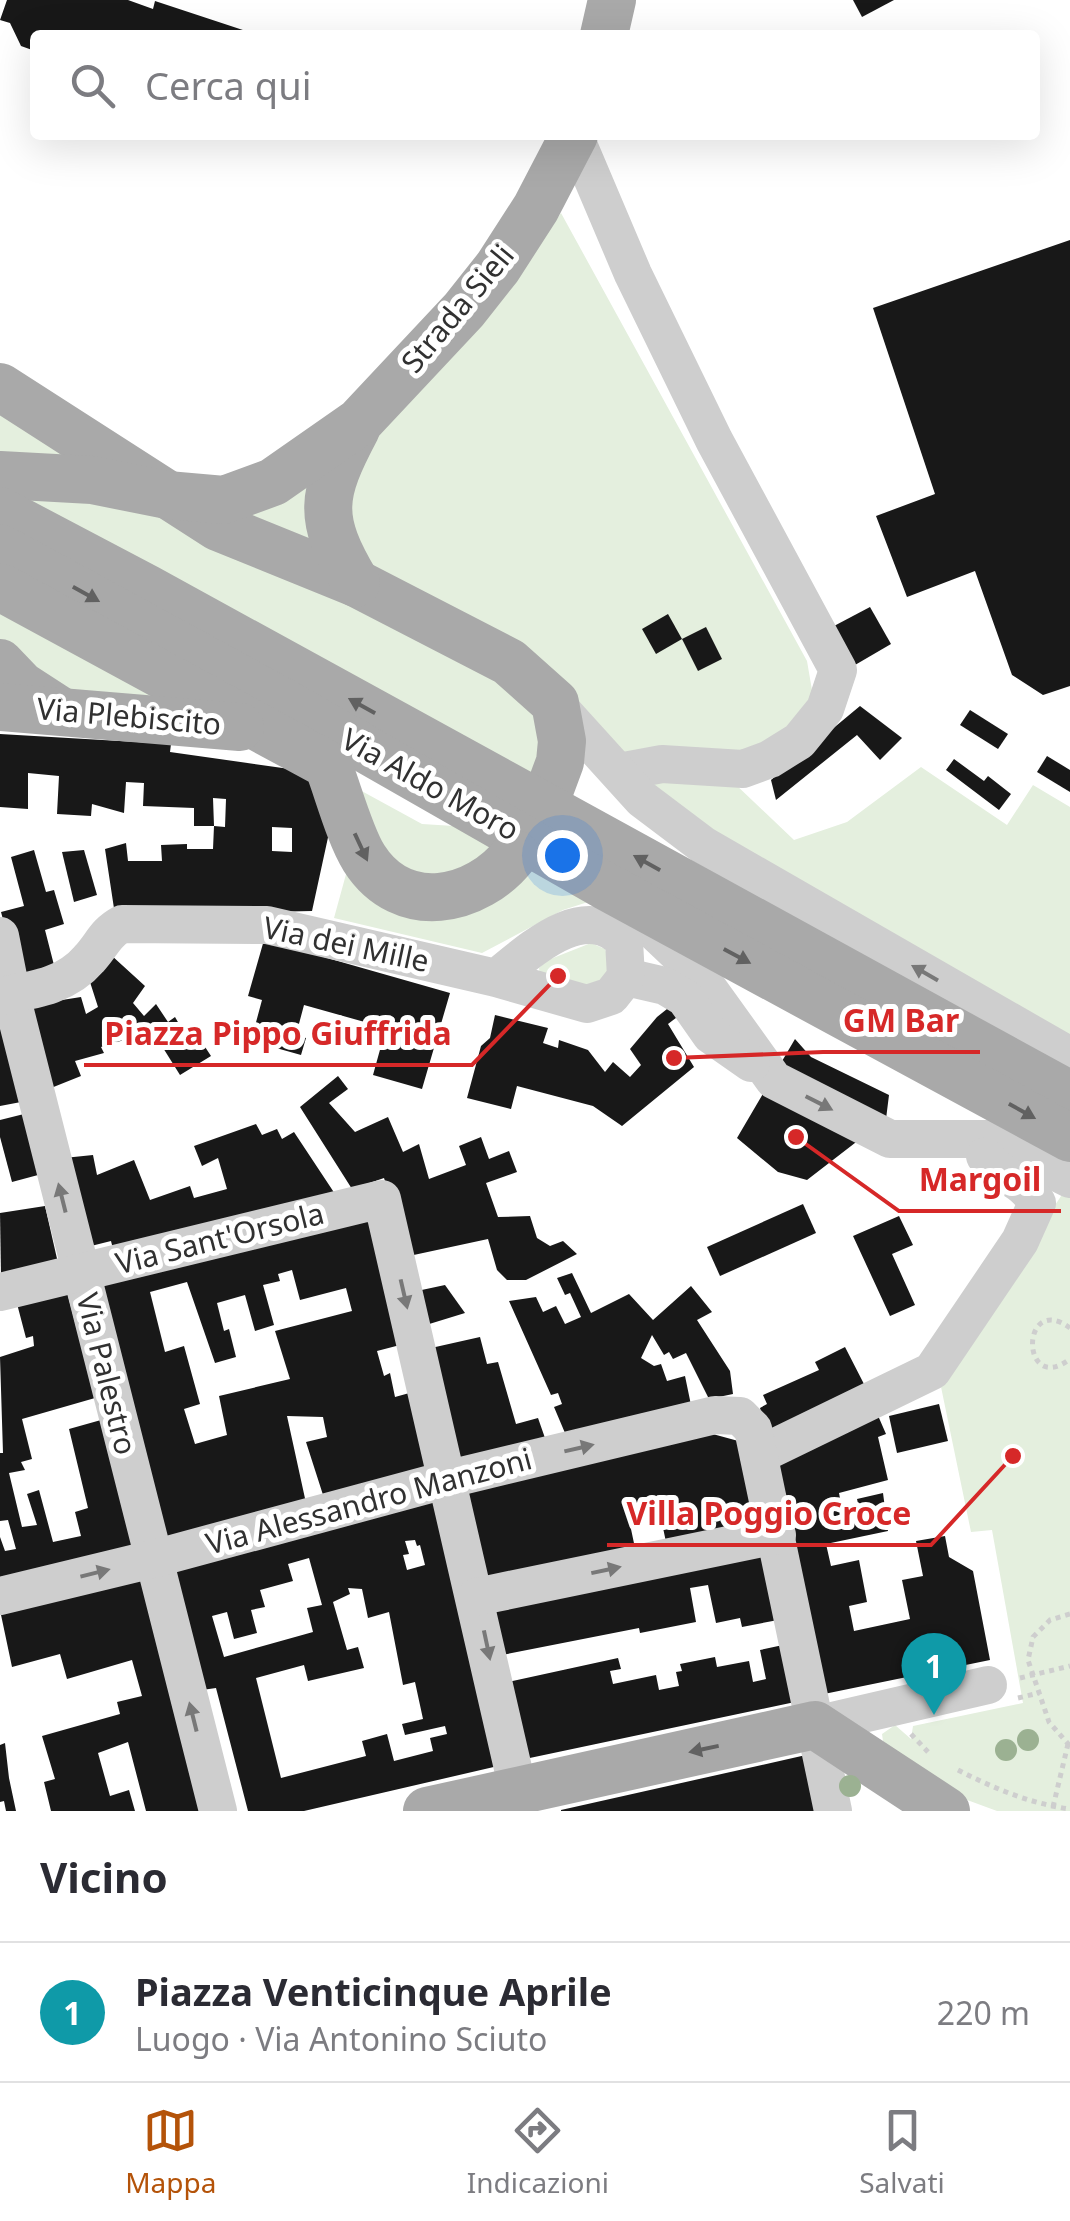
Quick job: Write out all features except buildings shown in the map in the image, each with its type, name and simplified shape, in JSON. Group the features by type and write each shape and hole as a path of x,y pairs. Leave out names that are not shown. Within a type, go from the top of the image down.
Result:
{"main road":[{"path":"605,30 612,0"},
{"name":"Strada Sieli","path":"360,422 498,268 536,208 571,140"},
{"path":"0,387 218,527 356,583 509,662 555,703 562,741 560,762 550,789"},
{"path":"0,474 92,480 224,500 252,492 308,460 360,422"},
{"path":"356,583 330,534 328,497 334,474 360,422"},
{"name":"Via Aldo Moro","path":"0,512 148,589 1070,1095"},
{"name":"Via Aldo Moro","path":"0,548 506,838 607,887 1070,1138"},
{"path":"0,587 258,728 434,818 506,838 498,875 455,895 439,898 413,894 391,884 364,859 328,764"},
{"path":"0,662 22,686 59,710"},
{"name":"Via Plebiscito","path":"0,707 258,728"},
{"path":"426,1811 500,1799 808,1717 948,1789"}],"street":[{"path":"576,140 633,274 714,440 838,670 825,710 799,742 770,760 743,769 662,764 618,772"},
{"path":"555,703 642,799 703,846 1070,1056"},
{"path":"607,887 695,970 774,1080"},
{"path":"487,976 576,925 595,922 612,928 624,941 626,977 665,986 685,998 711,1034 774,1080 890,1139 990,1139 1070,1179"},
{"name":"Via dei Mille","path":"6,995 53,986 72,976 91,958 108,931 122,924 267,925 487,976 588,1004 611,996 626,977"},
{"name":"Via Palestro","path":"0,936 6,995 218,1811"},
{"path":"833,1811 808,1717 759,1455 932,1371 1020,1241 1036,1203 1022,1182 991,1166 985,1156 990,1139"},
{"name":"Via Sant'Orsola","path":"0,1292 382,1200 449,1479"},
{"name":"Via Alessandro Manzoni","path":"0,1596 449,1479 714,1416 740,1416 754,1428 759,1455"},
{"path":"449,1479 476,1597 500,1799"},
{"path":"476,1597 777,1535"},
{"path":"808,1717 996,1692"}],"path":[{"path":"1070,1328 1047,1322 1034,1331 1030,1345 1036,1358 1048,1366 1062,1365 1070,1359"},
{"path":"1053,1807 1069,1745 1049,1722 1028,1660 1034,1637 1050,1620 1070,1614"},
{"path":"996,1692 1034,1674 1070,1666"},
{"path":"996,1692 1040,1693"},
{"path":"901,1722 933,1758"},
{"path":"948,1789 987,1785 1070,1809"}],"green space":[{"path":"561,213 807,661 813,696 797,729 741,757 623,758 377,578 344,531 350,476 372,436 515,279"},
{"path":"0,398 96,461 0,464"},
{"path":"306,476 314,541 231,513"},
{"path":"0,491 105,493 421,625 538,712 538,783"},
{"path":"0,601 197,704 79,704 0,647"},
{"path":"921,767 1007,825 1033,785 1070,807 1070,1038 746,854 643,779 733,782 794,840 847,822"},
{"path":"347,783 422,824 454,826 494,847 481,867 431,878 377,859"},
{"path":"522,861 588,902 563,910 482,953 334,918 348,867 370,886"},
{"path":"591,943 605,949 613,972 598,990 540,977 539,968 548,960"},
{"path":"1063,1193 1070,1195 1070,1811 997,1811 940,1790 883,1741 882,1734 895,1725 911,1739 913,1726 1023,1703 992,1530 971,1532 940,1382"}],"place":[{"name":"Piazza Pippo Giuffrida","path":"558,976"},
{"name":"GM Bar","path":"674,1058"},
{"name":"Margoil","path":"796,1137"},
{"name":"Villa Poggio Croce","path":"1013,1456"},
{"name":"Piazza Venticinque Aprile","path":"934,1715"}]}
